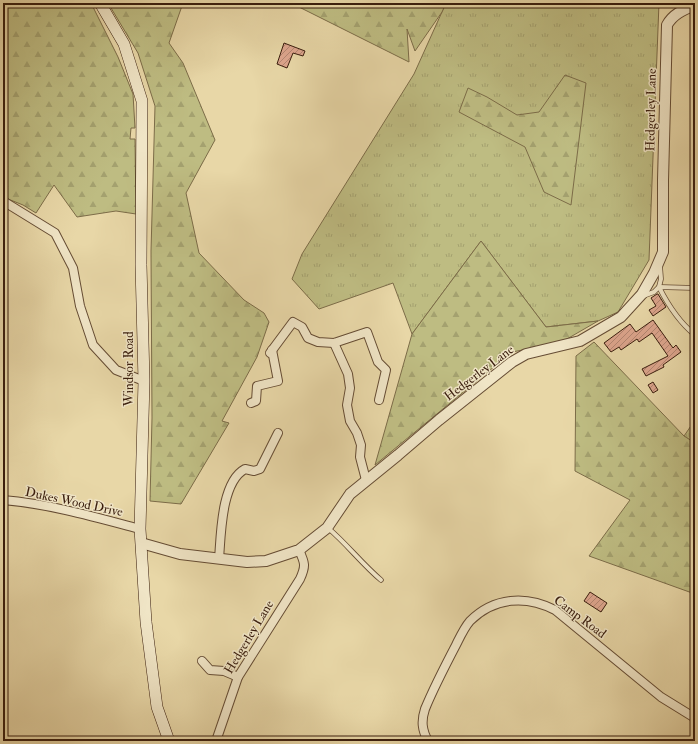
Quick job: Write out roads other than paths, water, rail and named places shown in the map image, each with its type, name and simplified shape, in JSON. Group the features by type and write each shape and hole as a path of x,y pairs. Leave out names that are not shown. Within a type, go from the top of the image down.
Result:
{"main road":[{"name":"Windsor Road","path":"100,3 124,44 142,101 141,265 144,382 140,529 146,622 157,707 169,741"}],"street":[{"name":"Hedgerley Lane","path":"141,543 180,554 247,562 266,561 299,550 327,528 350,494 512,362 526,354 580,340 621,318 640,296 654,273 663,252 663,180 667,25 670,19 680,12 695,5"},
{"path":"3,200 55,234 73,268 80,306 93,345 116,370 144,382"},
{"path":"251,403 256,401 257,386 278,381 271,352 293,322 302,327 308,338 318,342 334,343 367,332 378,362 386,370 379,400"},
{"path":"334,343 348,374 350,388 347,405 350,421 357,433 361,445 360,457 366,480"},
{"path":"219,559 225,501 231,486 239,472 245,469 254,471 260,469 278,433"},
{"name":"Dukes Wood Drive","path":"3,500 29,502 140,529"},
{"name":"Hedgerley Lane","path":"216,741 238,677 300,579 304,570 304,562 299,550"},
{"name":"Camp Road","path":"428,741 423,732 422,717 464,630 470,621 485,609 511,600 532,601 544,604 555,610 648,687 672,705 695,718"},
{"path":"202,661 210,670 224,671 238,677"}],"lane":[{"path":"659,261 661,279 659,287 672,310 689,330 695,334"},
{"path":"640,296 646,295 659,287 695,288"},
{"path":"327,528 381,580"}]}
